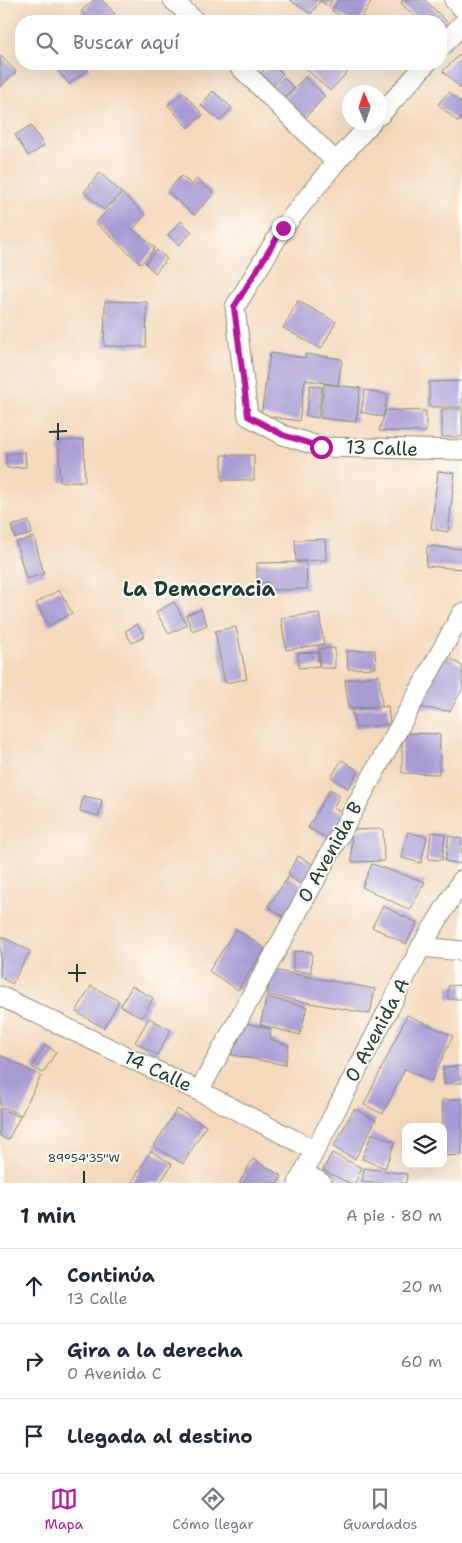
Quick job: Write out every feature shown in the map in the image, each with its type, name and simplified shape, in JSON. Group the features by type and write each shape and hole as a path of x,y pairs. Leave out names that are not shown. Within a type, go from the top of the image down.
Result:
{"street":[{"path":"173,0 189,15"},
{"path":"454,0 462,8"},
{"path":"447,40 462,24"},
{"path":"243,70 336,162 365,130"},
{"path":"387,106 420,70"},
{"name":"13 Calle","path":"336,162 283,228 234,307 248,416 283,435 321,447 462,450"},
{"name":"0 Avenida B","path":"199,1091 462,613"},
{"name":"0 Avenida A","path":"301,1178 421,947 462,880"},
{"path":"421,947 462,951"},
{"name":"14 Calle","path":"0,996 199,1091 314,1150"},
{"path":"301,1178 322,1183"}],"building":[{"path":"94,0 102,0 115,14 85,15 81,11"},
{"path":"290,0 332,0 328,6 320,1 311,14"},
{"path":"338,0 372,0 363,15 339,15 332,11"},
{"path":"403,0 425,0 440,15 413,15 401,3"},
{"path":"462,52 462,90 443,71 447,70 447,67"},
{"path":"0,55 16,72 0,87"},
{"path":"58,70 88,70 69,84"},
{"path":"264,70 279,70 283,74 269,88 258,76"},
{"path":"307,70 349,70 330,91"},
{"path":"284,77 294,88 283,98 273,87"},
{"path":"305,77 325,96 303,120 283,101"},
{"path":"213,91 232,108 220,121 201,105"},
{"path":"183,92 203,115 188,128 168,105"},
{"path":"449,92 462,104 462,117 458,122 438,104"},
{"path":"31,125 44,146 28,156 15,135"},
{"path":"100,173 121,192 104,210 84,192"},
{"path":"181,176 192,185 197,179 214,193 194,215 167,192"},
{"path":"122,193 146,215 133,229 155,248 141,264 96,223"},
{"path":"181,221 192,232 179,245 168,235"},
{"path":"157,250 167,259 155,273 145,263"},
{"path":"105,301 147,302 146,347 104,346"},
{"path":"298,301 336,322 321,349 283,328"},
{"path":"270,353 305,358 306,354 342,359 338,385 305,380 299,421 261,415"},
{"path":"462,381 462,407 429,407 429,382"},
{"path":"324,384 360,388 356,422 320,418"},
{"path":"310,385 322,387 318,418 306,416"},
{"path":"365,390 388,395 383,417 361,412"},
{"path":"442,409 462,409 462,437 442,437"},
{"path":"386,410 426,411 426,432 379,431"},
{"path":"84,440 85,481 60,482 59,441"},
{"path":"25,452 26,467 7,468 6,454"},
{"path":"222,455 254,455 254,480 222,480"},
{"path":"438,471 455,473 448,532 431,529"},
{"path":"29,521 32,534 15,538 11,526"},
{"path":"34,537 44,574 26,579 16,542"},
{"path":"325,539 326,560 296,561 295,540"},
{"path":"427,546 462,549 462,569 426,566"},
{"path":"306,562 307,589 268,590 268,582 257,583 257,563"},
{"path":"59,590 72,613 49,626 36,603"},
{"path":"174,602 187,625 169,634 156,612"},
{"path":"201,609 207,625 192,631 186,615"},
{"path":"319,613 324,644 286,650 281,618"},
{"path":"137,624 144,636 132,643 125,631"},
{"path":"236,627 247,679 225,683 215,631"},
{"path":"335,648 335,668 320,668 319,649"},
{"path":"375,650 376,668 348,669 347,651"},
{"path":"318,652 319,666 299,668 298,653"},
{"path":"444,654 462,666 462,690 450,711 414,707"},
{"path":"379,675 382,705 349,709 345,680"},
{"path":"388,706 390,724 355,728 352,710"},
{"path":"402,733 440,734 439,774 402,773"},
{"path":"342,760 359,771 348,788 331,777"},
{"path":"330,789 340,795 333,808 347,815 332,841 308,828"},
{"path":"83,796 102,800 99,816 80,811"},
{"path":"383,829 384,861 352,862 351,830"},
{"path":"408,832 427,837 421,863 402,858"},
{"path":"431,832 445,834 442,860 428,859"},
{"path":"449,836 462,839 461,864 445,861"},
{"path":"298,856 318,867 308,884 288,873"},
{"path":"372,864 425,882 410,910 362,887"},
{"path":"289,876 307,889 286,919 268,906"},
{"path":"383,906 417,923 406,944 372,927"},
{"path":"236,929 265,948 238,990 209,971"},
{"path":"1,936 30,951 12,984 0,977"},
{"path":"294,951 312,952 311,972 293,971"},
{"path":"272,970 375,989 370,1014 267,995"},
{"path":"462,985 462,999 448,999 448,986"},
{"path":"91,986 119,1001 104,1028 76,1012"},
{"path":"132,986 153,998 142,1018 121,1006"},
{"path":"267,997 307,1007 300,1035 260,1025"},
{"path":"407,1015 453,1036 431,1081 405,1069 383,1114 364,1105"},
{"path":"149,1018 171,1030 157,1055 135,1042"},
{"path":"242,1022 271,1029 270,1039 289,1046 285,1065 228,1054"},
{"path":"45,1045 56,1052 43,1073 32,1067"},
{"path":"0,1055 41,1076 21,1115 0,1105"},
{"path":"462,1066 462,1083 444,1084 443,1067"},
{"path":"462,1099 462,1155 447,1156 447,1123 443,1123 442,1100"},
{"path":"0,1108 20,1117 8,1140 0,1136"},
{"path":"177,1109 206,1126 183,1164 154,1146"},
{"path":"354,1109 376,1120 355,1159 333,1147"},
{"path":"372,1133 395,1142 385,1168 362,1159"},
{"path":"151,1151 172,1164 160,1183 131,1183"},
{"path":"332,1153 362,1168 355,1183 349,1183 323,1170"},
{"path":"253,1159 282,1176 278,1183 239,1183"},
{"path":"364,1168 407,1174 406,1183 362,1183"}],"district":[{"name":"La Democracia","path":"199,589"}],"route":[{"path":"283,228 234,307 248,416 283,435 321,447"}]}
